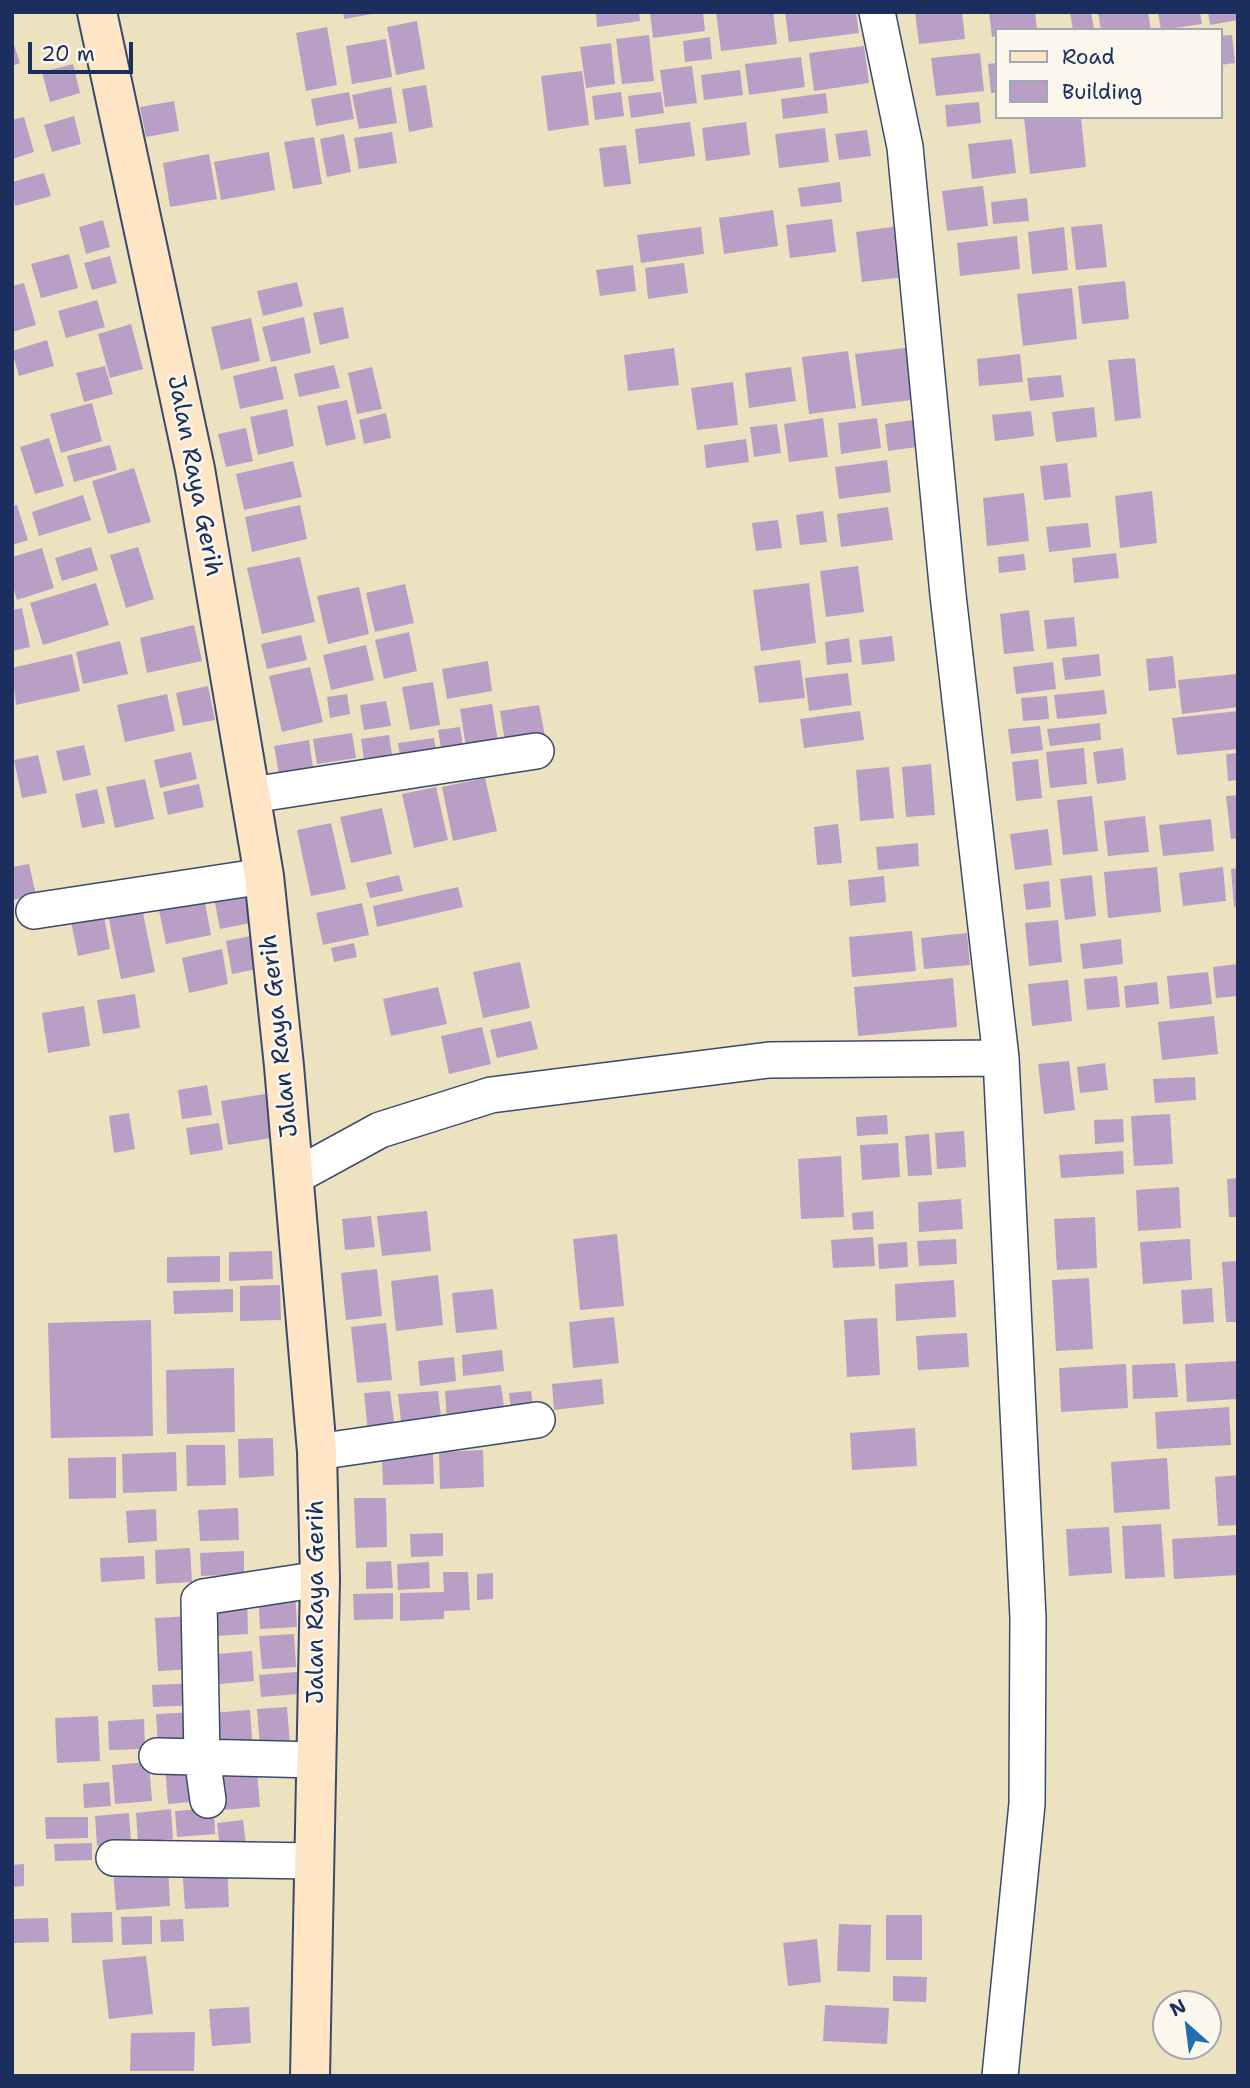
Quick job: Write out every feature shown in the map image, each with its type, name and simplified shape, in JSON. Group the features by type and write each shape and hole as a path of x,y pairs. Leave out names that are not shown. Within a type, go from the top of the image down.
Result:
{"street":[{"name":"Jalan Raya Gerih","path":"97,12 195,469 264,876 294,1177 317,1452 320,1579 310,2076"},
{"path":"877,12 905,147 949,609 1001,1058 1028,1618 1027,1804 1000,2076"},
{"path":"252,795 536,751"},
{"path":"34,911 264,876"},
{"path":"294,1177 380,1130 491,1095 769,1060 1001,1058"},
{"path":"317,1452 537,1420"},
{"path":"208,1800 202,1757 199,1601 203,1597 320,1579"},
{"path":"157,1756 316,1759"},
{"path":"114,1858 315,1861"}],"building":[{"path":"343,12 372,12 372,14 344,19"},
{"path":"596,12 639,12 640,21 597,27"},
{"path":"650,12 703,12 705,31 653,38"},
{"path":"716,12 773,12 777,44 721,51"},
{"path":"785,12 856,12 859,33 789,42"},
{"path":"915,12 962,12 965,39 919,44"},
{"path":"989,12 1035,12 1037,28 995,28 995,36 992,37"},
{"path":"1070,12 1091,12 1094,28 1073,28"},
{"path":"1098,12 1148,12 1151,28 1101,28"},
{"path":"1158,12 1200,12 1202,24 1161,28"},
{"path":"1208,12 1238,12 1238,20 1210,25"},
{"path":"417,21 425,69 396,75 387,27"},
{"path":"327,27 337,85 306,91 296,33"},
{"path":"649,35 654,81 622,84 616,39"},
{"path":"1232,35 1235,63 1222,65 1222,36"},
{"path":"710,37 712,59 685,62 683,41"},
{"path":"12,39 20,63 12,66"},
{"path":"386,39 392,77 352,84 346,46"},
{"path":"611,43 615,84 586,88 580,47"},
{"path":"864,46 869,83 814,91 809,53"},
{"path":"980,53 984,91 936,96 931,58"},
{"path":"801,57 805,87 749,95 745,64"},
{"path":"995,63 995,93 991,93 988,64"},
{"path":"73,64 80,93 50,102 42,72"},
{"path":"692,66 697,103 665,107 660,70"},
{"path":"740,70 743,95 704,100 701,75"},
{"path":"582,71 589,125 548,131 541,76"},
{"path":"426,85 433,127 409,132 402,89"},
{"path":"391,87 397,123 359,129 352,95"},
{"path":"349,92 354,119 316,126 311,99"},
{"path":"621,92 624,116 595,120 592,96"},
{"path":"661,92 664,113 631,118 628,96"},
{"path":"826,93 828,113 783,119 781,99"},
{"path":"174,101 179,131 146,137 140,107"},
{"path":"979,102 981,123 947,127 945,105"},
{"path":"74,116 81,144 52,152 44,125"},
{"path":"24,117 34,152 12,159 12,120"},
{"path":"1024,119 1081,119 1086,167 1030,174"},
{"path":"690,122 695,156 639,164 635,129"},
{"path":"746,122 750,155 706,161 702,128"},
{"path":"825,128 829,162 779,168 775,134"},
{"path":"867,130 871,156 839,160 835,134"},
{"path":"392,132 397,163 359,169 354,138"},
{"path":"344,134 351,172 327,177 320,139"},
{"path":"314,137 322,184 293,189 284,142"},
{"path":"1012,139 1016,173 972,179 968,144"},
{"path":"626,145 631,184 604,187 599,148"},
{"path":"269,152 275,190 221,200 214,162"},
{"path":"209,154 217,199 170,207 163,163"},
{"path":"44,173 51,196 15,206 12,182"},
{"path":"840,182 842,202 801,207 798,188"},
{"path":"983,186 988,226 947,231 942,191"},
{"path":"1027,198 1029,221 993,224 991,202"},
{"path":"773,210 778,246 724,254 719,218"},
{"path":"832,219 836,252 790,258 786,225"},
{"path":"103,220 110,247 86,254 79,227"},
{"path":"1102,224 1107,267 1076,270 1071,227"},
{"path":"899,226 905,277 862,282 856,232"},
{"path":"701,227 704,254 641,263 637,235"},
{"path":"1064,227 1068,270 1032,274 1028,232"},
{"path":"1017,236 1020,269 960,276 957,243"},
{"path":"69,254 78,288 41,298 31,264"},
{"path":"110,256 117,283 92,290 84,263"},
{"path":"684,263 688,293 648,299 645,268"},
{"path":"633,265 636,291 600,296 596,270"},
{"path":"1125,281 1129,319 1082,324 1078,286"},
{"path":"297,282 303,306 263,316 257,291"},
{"path":"24,283 36,325 12,332 12,286"},
{"path":"1072,288 1077,339 1023,346 1017,294"},
{"path":"97,300 105,327 66,338 58,311"},
{"path":"343,307 349,338 320,345 313,313"},
{"path":"304,317 311,353 271,362 262,327"},
{"path":"251,318 260,361 221,370 211,327"},
{"path":"131,324 143,369 110,378 98,334"},
{"path":"47,340 54,366 19,376 12,351"},
{"path":"913,347 920,399 862,406 855,354"},
{"path":"674,348 679,385 628,391 624,355"},
{"path":"848,351 856,408 809,414 802,357"},
{"path":"1020,354 1023,382 979,386 977,359"},
{"path":"1135,358 1141,418 1115,421 1108,360"},
{"path":"334,365 340,388 299,397 294,374"},
{"path":"105,366 113,394 84,402 76,373"},
{"path":"276,366 284,399 240,409 233,376"},
{"path":"372,367 382,409 357,414 348,373"},
{"path":"791,367 796,401 749,408 745,373"},
{"path":"1061,375 1064,397 1030,401 1027,378"},
{"path":"733,382 738,425 697,430 691,388"},
{"path":"347,400 356,439 326,446 317,406"},
{"path":"92,403 102,441 61,453 50,414"},
{"path":"1094,407 1097,437 1056,442 1052,412"},
{"path":"287,409 294,446 258,455 250,417"},
{"path":"1031,411 1034,436 995,441 992,415"},
{"path":"386,413 391,438 364,444 359,420"},
{"path":"823,418 828,457 789,462 784,424"},
{"path":"877,418 881,448 841,454 838,423"},
{"path":"913,420 917,447 888,451 885,424"},
{"path":"777,424 781,453 754,457 750,427"},
{"path":"246,428 253,461 226,467 218,434"},
{"path":"49,438 64,486 35,494 20,447"},
{"path":"746,439 749,462 706,468 704,445"},
{"path":"110,445 117,470 74,482 67,456"},
{"path":"887,460 891,492 839,499 835,467"},
{"path":"293,461 302,497 244,510 236,474"},
{"path":"1067,463 1071,497 1044,500 1040,466"},
{"path":"134,468 151,522 108,534 92,481"},
{"path":"1152,491 1157,543 1120,548 1115,496"},
{"path":"1024,493 1029,541 987,546 983,498"},
{"path":"83,495 91,520 39,536 32,512"},
{"path":"17,505 28,540 12,545 12,506"},
{"path":"300,505 307,539 252,552 245,517"},
{"path":"888,507 893,540 841,547 837,514"},
{"path":"823,511 827,542 800,545 796,515"},
{"path":"778,520 782,548 756,551 752,523"},
{"path":"1088,523 1091,547 1049,552 1046,527"},
{"path":"91,547 98,570 62,581 55,558"},
{"path":"138,547 154,599 126,608 110,555"},
{"path":"42,548 54,588 17,600 12,583 12,557"},
{"path":"1116,553 1119,578 1074,583 1072,558"},
{"path":"1024,554 1026,570 999,573 998,557"},
{"path":"300,557 315,622 262,634 247,568"},
{"path":"858,566 864,612 826,617 820,571"},
{"path":"96,583 109,625 43,645 30,603"},
{"path":"809,583 816,643 761,651 753,590"},
{"path":"405,584 414,623 375,632 366,593"},
{"path":"359,587 369,634 328,644 317,596"},
{"path":"22,608 30,647 12,651 12,610"},
{"path":"1029,610 1034,651 1004,654 1000,614"},
{"path":"1074,617 1077,646 1047,649 1044,620"},
{"path":"194,625 202,661 147,673 140,638"},
{"path":"409,632 417,671 384,679 375,640"},
{"path":"301,635 307,660 267,669 261,644"},
{"path":"892,636 895,661 862,665 859,640"},
{"path":"849,638 852,662 827,665 825,642"},
{"path":"120,641 128,674 83,684 76,652"},
{"path":"366,645 374,680 331,690 323,655"},
{"path":"72,654 80,691 16,705 12,668"},
{"path":"1099,654 1101,676 1065,680 1062,658"},
{"path":"1173,656 1176,688 1149,691 1146,659"},
{"path":"800,660 805,698 759,703 754,666"},
{"path":"488,661 492,691 447,699 442,669"},
{"path":"1053,662 1056,689 1016,694 1013,667"},
{"path":"310,667 323,722 282,732 269,676"},
{"path":"848,673 852,705 809,711 805,678"},
{"path":"1237,674 1238,707 1182,714 1178,680"},
{"path":"433,682 440,725 410,730 402,687"},
{"path":"208,686 215,720 183,726 176,693"},
{"path":"1104,690 1107,714 1057,719 1054,695"},
{"path":"167,694 175,731 125,742 117,705"},
{"path":"347,694 350,714 330,718 327,697"},
{"path":"1047,696 1049,719 1023,721 1021,698"},
{"path":"386,701 391,726 364,730 360,705"},
{"path":"492,704 499,748 467,753 460,709"},
{"path":"539,705 546,741 506,748 500,711"},
{"path":"860,711 864,740 804,748 800,719"},
{"path":"1238,711 1238,749 1177,755 1172,718"},
{"path":"1100,723 1101,740 1050,746 1047,729"},
{"path":"1040,726 1043,750 1011,754 1008,729"},
{"path":"460,727 464,752 442,755 438,730"},
{"path":"352,733 356,758 317,764 313,739"},
{"path":"389,735 393,761 365,766 361,739"},
{"path":"434,738 437,757 401,763 398,743"},
{"path":"309,740 314,774 280,780 274,746"},
{"path":"84,745 91,775 63,781 56,751"},
{"path":"1084,748 1087,784 1050,788 1046,752"},
{"path":"1123,748 1126,780 1097,784 1093,752"},
{"path":"191,752 197,779 160,788 154,760"},
{"path":"1238,753 1238,780 1228,781 1226,754"},
{"path":"38,755 47,793 22,798 14,760"},
{"path":"1038,759 1042,798 1016,801 1012,762"},
{"path":"931,764 935,815 906,817 902,767"},
{"path":"889,767 894,818 860,821 856,770"},
{"path":"485,778 497,831 453,841 442,787"},
{"path":"145,779 154,819 115,828 106,787"},
{"path":"199,784 204,807 168,815 163,792"},
{"path":"436,787 448,840 414,848 402,794"},
{"path":"97,789 105,823 82,828 75,794"},
{"path":"1238,795 1238,838 1231,839 1226,796"},
{"path":"1092,796 1098,851 1063,855 1057,800"},
{"path":"382,808 392,854 351,863 340,817"},
{"path":"1145,816 1149,852 1108,856 1104,821"},
{"path":"1211,819 1214,851 1163,856 1159,825"},
{"path":"331,823 346,889 311,896 297,830"},
{"path":"838,824 842,863 817,865 814,827"},
{"path":"1048,829 1052,865 1015,870 1010,834"},
{"path":"918,843 919,866 878,870 876,847"},
{"path":"29,864 36,895 12,900 12,867"},
{"path":"1157,867 1161,912 1108,918 1104,872"},
{"path":"1223,867 1226,901 1183,906 1179,873"},
{"path":"1238,868 1238,906 1234,907 1231,869"},
{"path":"399,875 403,891 370,898 366,883"},
{"path":"1092,875 1096,916 1065,920 1060,879"},
{"path":"884,876 886,902 850,906 848,880"},
{"path":"1049,881 1051,907 1026,910 1023,884"},
{"path":"253,884 260,921 220,929 213,893"},
{"path":"458,887 463,907 377,927 373,906"},
{"path":"203,892 211,935 166,944 157,901"},
{"path":"362,903 369,935 323,945 316,913"},
{"path":"142,908 155,972 121,979 108,915"},
{"path":"104,916 110,949 78,956 71,922"},
{"path":"1058,920 1062,962 1029,966 1025,923"},
{"path":"912,931 916,971 852,977 849,937"},
{"path":"967,933 970,965 924,969 921,938"},
{"path":"260,934 267,967 232,974 226,941"},
{"path":"1121,939 1123,964 1083,969 1080,944"},
{"path":"354,943 357,957 334,962 331,948"},
{"path":"222,949 228,984 189,993 182,958"},
{"path":"520,962 530,1008 483,1018 473,972"},
{"path":"1238,964 1238,996 1216,998 1213,967"},
{"path":"1208,972 1212,1004 1170,1009 1167,976"},
{"path":"1117,976 1120,1007 1087,1010 1084,979"},
{"path":"953,978 957,1027 858,1036 854,987"},
{"path":"1068,980 1072,1021 1032,1026 1028,984"},
{"path":"1157,982 1159,1004 1126,1008 1124,986"},
{"path":"438,987 447,1024 391,1036 383,999"},
{"path":"135,994 140,1028 103,1034 97,1000"},
{"path":"84,1006 90,1046 48,1053 42,1013"},
{"path":"1214,1016 1218,1054 1162,1060 1158,1022"},
{"path":"531,1021 538,1049 497,1058 490,1030"},
{"path":"482,1027 491,1064 449,1074 441,1036"},
{"path":"1069,1061 1075,1110 1044,1114 1038,1064"},
{"path":"1105,1063 1108,1090 1080,1093 1077,1067"},
{"path":"1195,1077 1196,1100 1155,1103 1153,1079"},
{"path":"207,1085 212,1115 182,1119 178,1090"},
{"path":"271,1093 277,1137 228,1145 221,1101"},
{"path":"129,1113 135,1149 114,1153 109,1116"},
{"path":"1170,1114 1173,1164 1134,1166 1131,1116"},
{"path":"887,1115 888,1134 857,1136 856,1117"},
{"path":"1123,1119 1124,1142 1095,1144 1094,1120"},
{"path":"219,1123 223,1150 190,1155 186,1128"},
{"path":"964,1131 966,1167 937,1169 935,1133"},
{"path":"929,1134 932,1175 908,1176 905,1136"},
{"path":"898,1143 900,1177 862,1180 860,1145"},
{"path":"1123,1151 1124,1174 1061,1178 1059,1155"},
{"path":"841,1156 844,1217 801,1219 798,1159"},
{"path":"1238,1178 1238,1217 1229,1217 1227,1179"},
{"path":"1179,1187 1181,1228 1138,1231 1136,1190"},
{"path":"961,1199 963,1229 919,1232 918,1202"},
{"path":"427,1211 431,1251 382,1256 377,1216"},
{"path":"873,1211 874,1229 853,1230 852,1213"},
{"path":"371,1216 375,1247 345,1250 342,1219"},
{"path":"1095,1217 1097,1268 1057,1270 1054,1219"},
{"path":"617,1234 624,1306 580,1310 573,1239"},
{"path":"873,1237 875,1266 833,1268 831,1240"},
{"path":"956,1239 957,1264 919,1266 917,1241"},
{"path":"1190,1239 1192,1280 1143,1284 1140,1242"},
{"path":"907,1242 908,1267 879,1269 878,1244"},
{"path":"272,1251 273,1279 229,1281 229,1252"},
{"path":"220,1256 220,1282 167,1283 167,1257"},
{"path":"1238,1261 1238,1322 1226,1322 1222,1262"},
{"path":"377,1269 382,1316 346,1320 341,1273"},
{"path":"438,1275 443,1325 396,1331 391,1281"},
{"path":"1089,1278 1093,1349 1056,1351 1052,1280"},
{"path":"954,1280 956,1317 896,1321 895,1284"},
{"path":"280,1285 281,1320 240,1321 240,1286"},
{"path":"1212,1288 1214,1322 1183,1324 1181,1290"},
{"path":"233,1289 233,1312 174,1314 173,1291"},
{"path":"493,1289 497,1329 456,1333 452,1293"},
{"path":"614,1317 619,1363 573,1368 569,1322"},
{"path":"877,1318 880,1375 847,1377 844,1320"},
{"path":"151,1320 153,1436 51,1438 48,1323"},
{"path":"386,1323 392,1380 357,1383 351,1327"},
{"path":"967,1333 969,1367 918,1370 916,1336"},
{"path":"502,1350 504,1371 463,1376 462,1355"},
{"path":"454,1357 456,1381 420,1386 418,1361"},
{"path":"1238,1361 1238,1399 1187,1402 1185,1364"},
{"path":"1175,1363 1178,1397 1133,1399 1132,1365"},
{"path":"1126,1364 1128,1408 1061,1412 1059,1368"},
{"path":"234,1368 235,1432 167,1434 166,1370"},
{"path":"602,1379 604,1404 554,1410 552,1384"},
{"path":"501,1385 505,1415 447,1421 445,1391"},
{"path":"390,1391 395,1429 368,1432 364,1393"},
{"path":"438,1391 442,1426 402,1430 398,1394"},
{"path":"531,1391 534,1413 512,1415 509,1393"},
{"path":"1229,1407 1231,1445 1157,1449 1155,1412"},
{"path":"915,1428 917,1466 852,1470 850,1433"},
{"path":"273,1438 274,1476 239,1478 238,1439"},
{"path":"186,1445 225,1445 226,1485 187,1486"},
{"path":"483,1450 484,1487 440,1489 439,1452"},
{"path":"176,1452 177,1491 123,1493 122,1454"},
{"path":"433,1454 434,1484 383,1485 382,1456"},
{"path":"116,1457 116,1498 69,1499 68,1458"},
{"path":"1167,1458 1170,1509 1114,1513 1111,1462"},
{"path":"1238,1475 1238,1525 1218,1526 1215,1477"},
{"path":"354,1498 386,1498 387,1547 356,1548"},
{"path":"238,1508 239,1540 200,1541 198,1510"},
{"path":"156,1509 157,1541 128,1543 126,1511"},
{"path":"1161,1524 1165,1577 1125,1579 1122,1526"},
{"path":"1109,1527 1112,1573 1069,1576 1066,1529"},
{"path":"443,1533 443,1556 411,1557 410,1534"},
{"path":"1237,1535 1238,1575 1174,1579 1172,1539"},
{"path":"190,1548 192,1582 156,1584 155,1550"},
{"path":"244,1551 244,1574 201,1576 200,1553"},
{"path":"144,1556 145,1579 101,1582 100,1558"},
{"path":"391,1561 393,1588 366,1589 366,1562"},
{"path":"429,1562 430,1588 398,1590 397,1564"},
{"path":"443,1572 468,1572 470,1610 444,1611 444,1619 400,1621 400,1593 444,1592"},
{"path":"493,1573 493,1599 477,1600 477,1574"},
{"path":"295,1587 297,1627 260,1629 258,1589"},
{"path":"393,1593 393,1619 354,1620 353,1594"},
{"path":"247,1595 248,1634 216,1636 214,1597"},
{"path":"191,1616 194,1669 158,1671 155,1618"},
{"path":"294,1634 296,1667 262,1669 259,1636"},
{"path":"252,1651 254,1681 220,1684 217,1654"},
{"path":"297,1672 299,1694 261,1697 259,1675"},
{"path":"199,1683 200,1705 153,1707 152,1685"},
{"path":"287,1707 290,1744 260,1746 257,1709"},
{"path":"250,1710 253,1750 212,1754 210,1713"},
{"path":"196,1712 197,1745 158,1746 156,1714"},
{"path":"98,1716 100,1761 57,1763 55,1718"},
{"path":"144,1719 145,1749 109,1750 108,1721"},
{"path":"149,1762 152,1801 115,1804 112,1765"},
{"path":"200,1762 202,1801 168,1804 165,1766"},
{"path":"257,1771 260,1807 222,1810 219,1774"},
{"path":"109,1782 111,1806 84,1808 83,1784"},
{"path":"214,1808 215,1834 177,1837 175,1811"},
{"path":"171,1809 173,1839 138,1842 136,1813"},
{"path":"129,1813 131,1843 97,1846 95,1816"},
{"path":"45,1817 88,1817 88,1838 46,1839"},
{"path":"243,1820 246,1845 220,1848 217,1823"},
{"path":"92,1843 92,1860 55,1861 54,1844"},
{"path":"227,1861 229,1907 185,1909 182,1864"},
{"path":"24,1864 24,1886 12,1887 12,1865"},
{"path":"168,1866 170,1906 116,1910 113,1870"},
{"path":"112,1912 113,1942 72,1943 71,1913"},
{"path":"886,1915 922,1915 922,1960 886,1960"},
{"path":"152,1916 152,1944 122,1945 121,1917"},
{"path":"48,1918 49,1942 12,1943 12,1919"},
{"path":"183,1919 184,1941 161,1942 160,1920"},
{"path":"839,1924 871,1925 870,1972 837,1971"},
{"path":"817,1939 821,1982 788,1986 783,1943"},
{"path":"146,1956 153,2014 109,2019 102,1960"},
{"path":"893,1976 927,1977 926,2002 893,2001"},
{"path":"825,2005 889,2008 887,2044 823,2041"},
{"path":"249,2007 251,2043 212,2046 209,2009"},
{"path":"195,2032 194,2071 130,2071 131,2033"}]}
